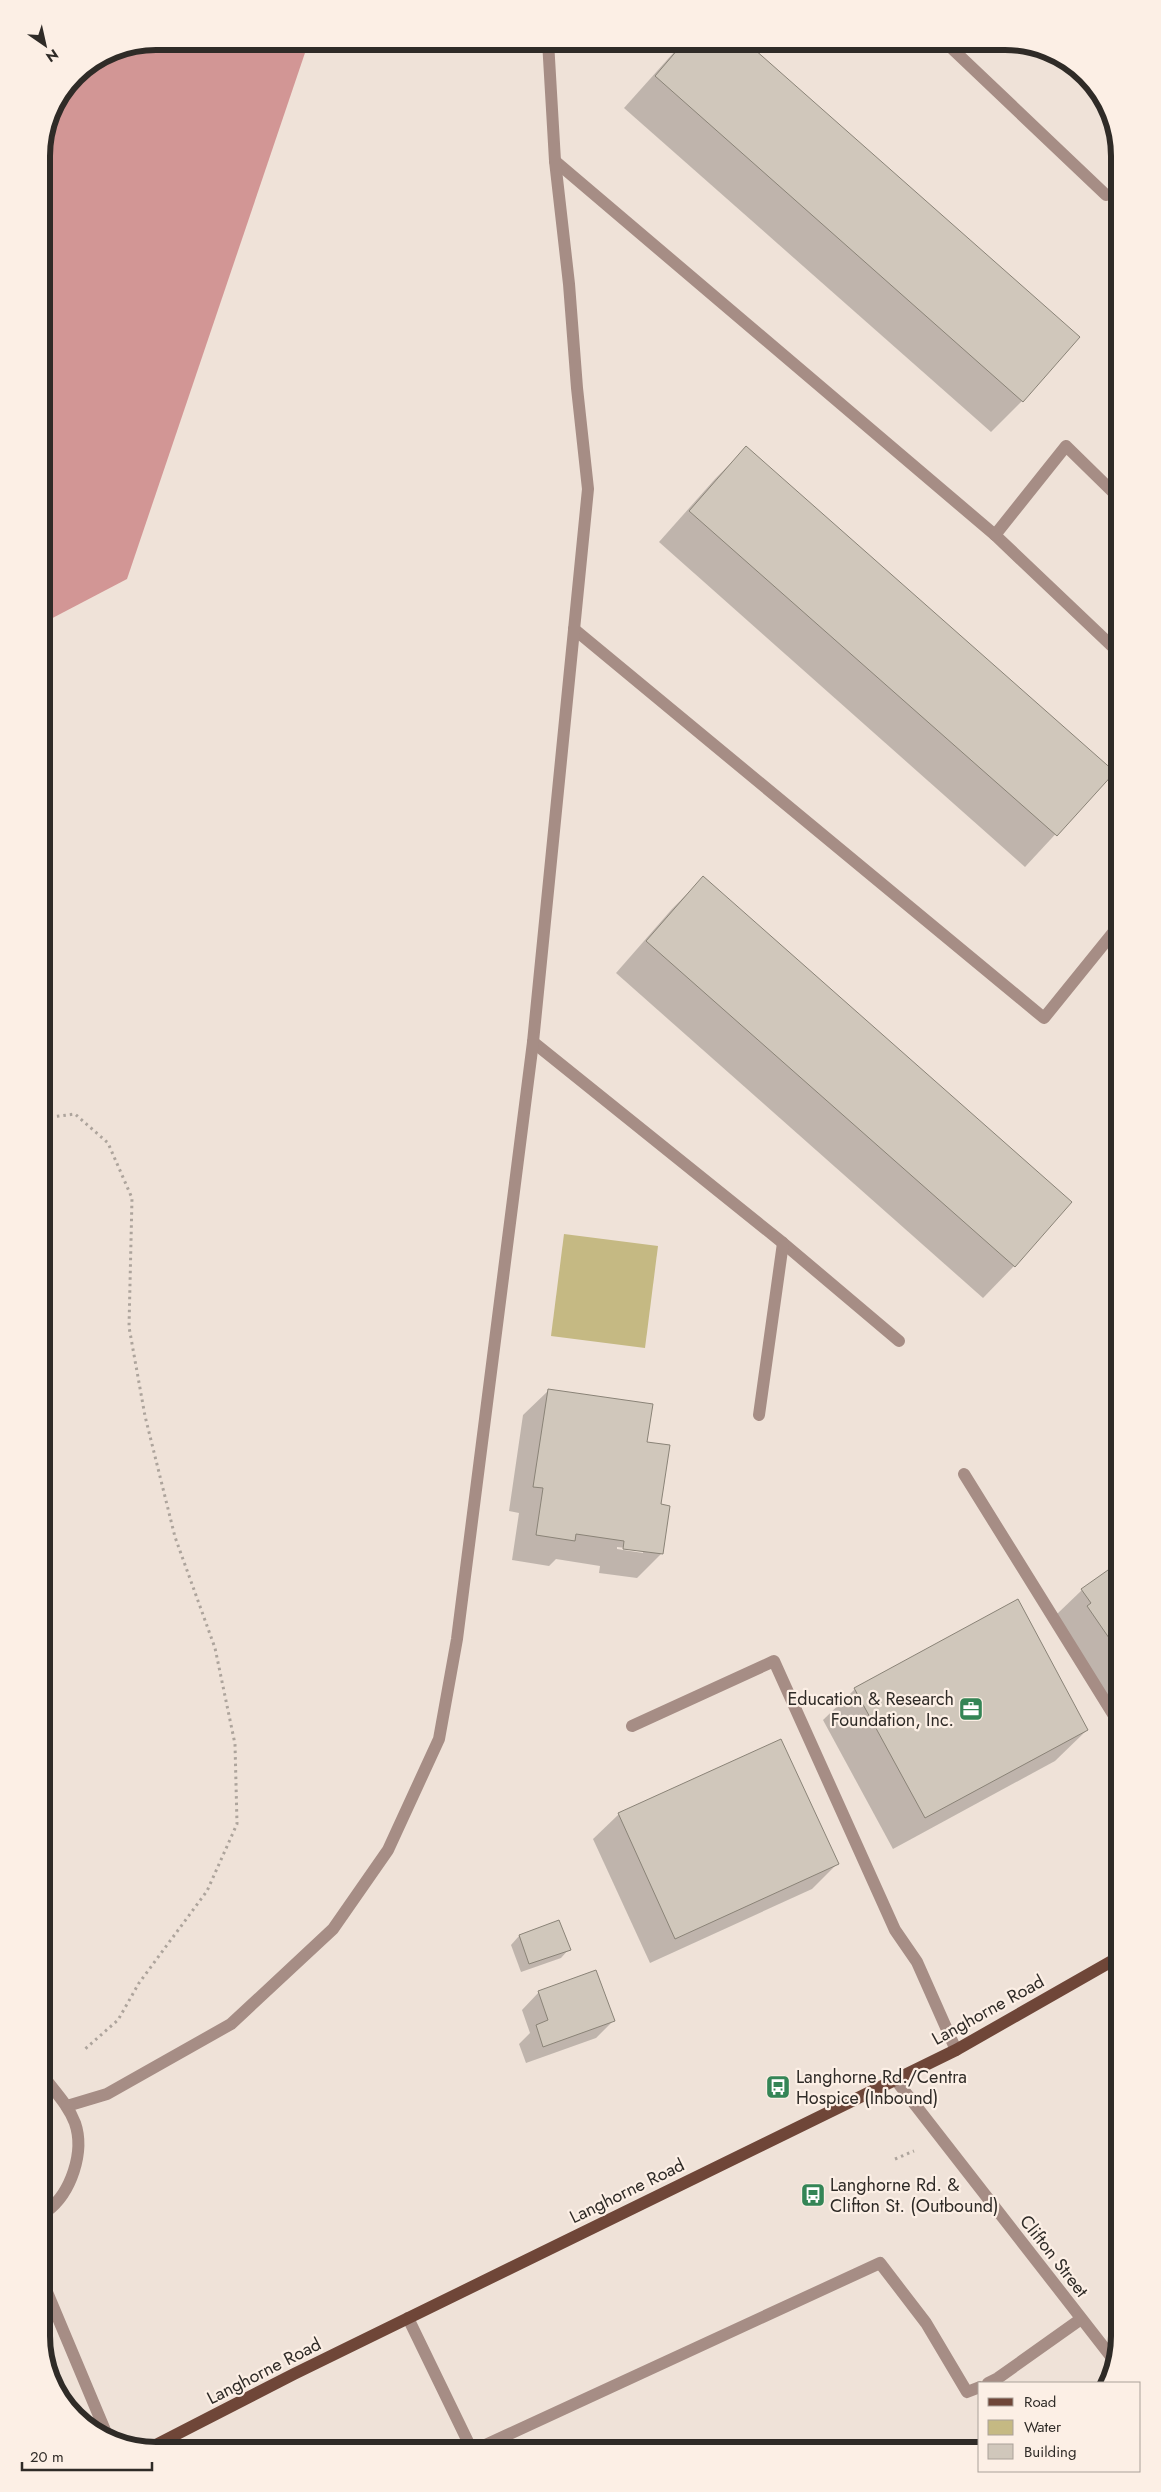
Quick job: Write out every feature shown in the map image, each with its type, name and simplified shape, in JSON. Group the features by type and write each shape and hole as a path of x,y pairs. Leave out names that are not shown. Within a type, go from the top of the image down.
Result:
{"main road":[{"name":"Langhorne Road","path":"162,2442 408,2318 956,2050 1111,1962"}],"street":[{"path":"67,2106 107,2094 231,2024 333,1929 388,1850 439,1738 458,1639 533,1042 588,489 576,388 569,284 555,161 549,50"},
{"path":"952,50 1106,195"},
{"path":"555,161 995,535 1111,645"},
{"path":"995,535 1066,446 1111,490"},
{"path":"574,629 1044,1018 1111,935"},
{"path":"533,1042 783,1243 899,1341"},
{"path":"759,1415 783,1243"},
{"path":"964,1474 1111,1711"},
{"path":"632,1726 774,1661 895,1930 917,1962 956,2050"},
{"name":"Clifton Street","path":"895,2079 1109,2354"},
{"path":"50,2085 67,2106 76,2125 78,2153 71,2180 56,2204 50,2209"},
{"path":"492,2442 880,2263 926,2323 967,2392 978,2388"},
{"path":"50,2299 104,2429"},
{"path":"408,2318 468,2442"},
{"path":"990,2382 1081,2319"}],"path":[{"path":"50,1117 75,1114 108,1143 132,1198 129,1326 145,1416 175,1537 214,1648 235,1744 236,1824 207,1891 139,1983 118,2020 86,2049"}],"shaded area":[{"path":"156,50 306,50 127,579 50,619 50,149 58,115 68,97 86,76 115,58 135,52"}],"water":[{"path":"564,1234 658,1246 645,1348 551,1336"}],"building":[{"path":"677,50 755,50 1080,337 1023,402 655,76"},
{"path":"746,446 1111,768 1111,776 1057,836 689,511"},
{"path":"703,876 1072,1202 1015,1267 646,941"},
{"path":"548,1389 653,1404 647,1442 670,1445 661,1504 670,1506 663,1554 623,1549 624,1541 576,1534 575,1541 536,1535 543,1488 533,1487"},
{"path":"1111,1568 1111,1641 1087,1606 1091,1603 1081,1589"},
{"name":"Education & Research Foundation, Inc.","path":"1018,1599 1088,1730 925,1818 854,1688"},
{"path":"781,1739 839,1864 675,1939 618,1813"},
{"path":"559,1920 571,1950 529,1964 519,1935"},
{"path":"596,1970 615,2021 543,2047 536,2025 548,2020 538,1991"}],"place":[{"name":"Education & Research Foundation, Inc.","path":"971,1709"},
{"name":"Langhorne Rd./Centra Hospice (Inbound)","path":"778,2087"},
{"name":"Langhorne Rd. & Clifton St. (Outbound)","path":"813,2195"}]}
